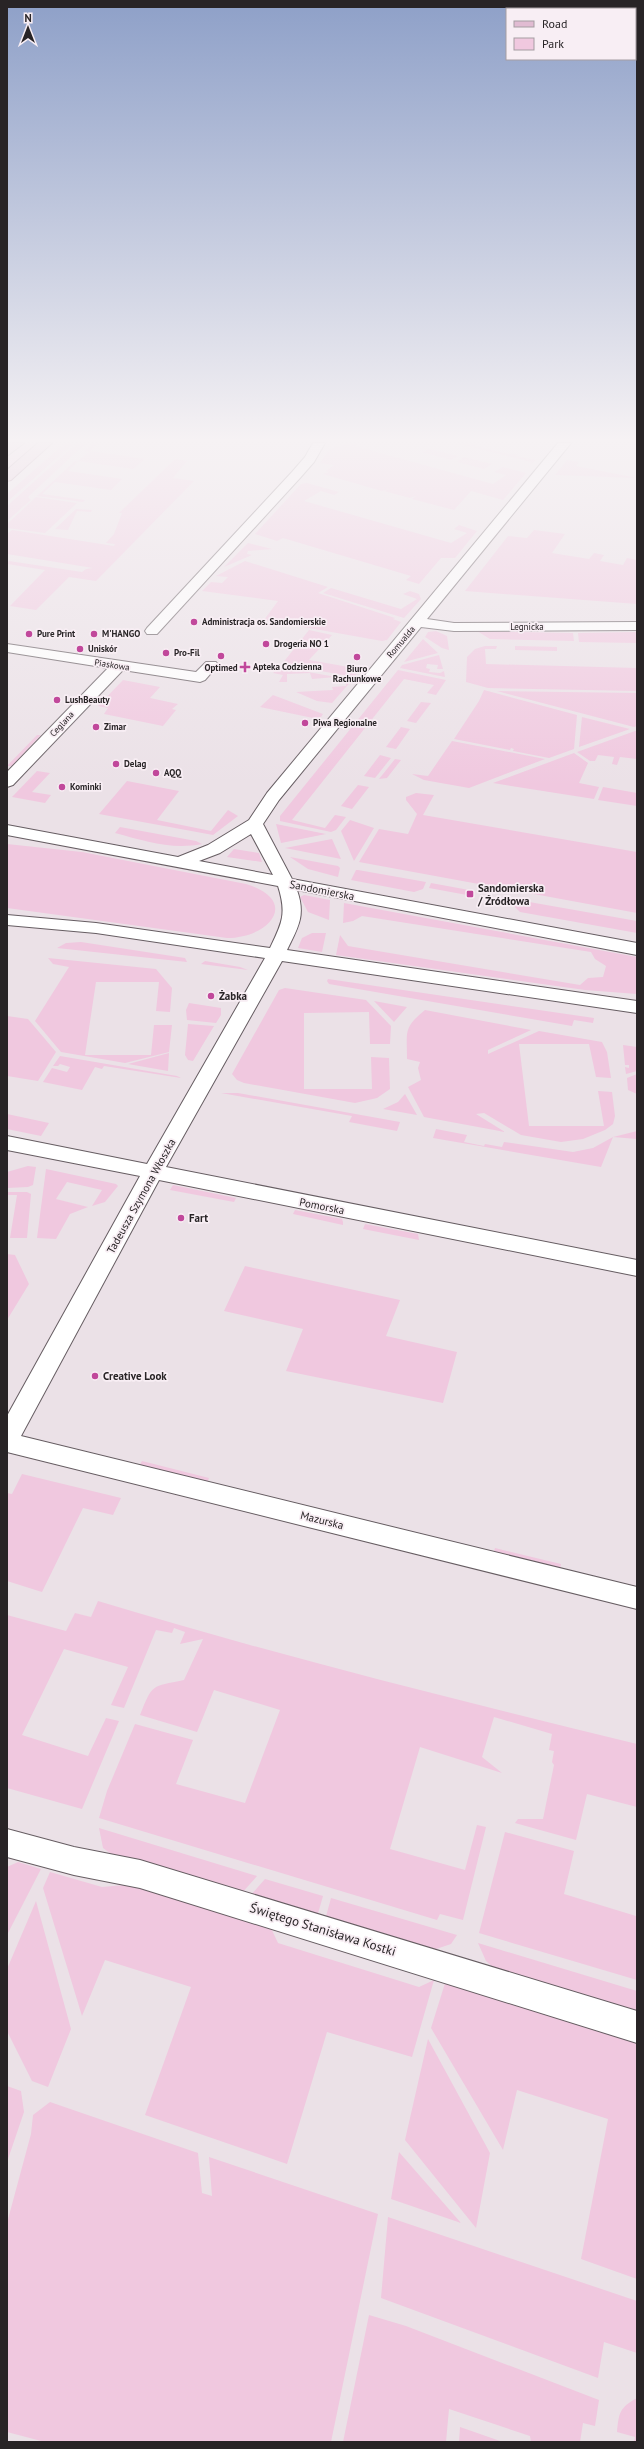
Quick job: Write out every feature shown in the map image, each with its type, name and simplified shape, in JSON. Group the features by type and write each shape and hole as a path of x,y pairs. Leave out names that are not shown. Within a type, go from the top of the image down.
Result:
{"street":[{"path":"152,631 220,557"},
{"name":"Romualda","path":"178,863 219,847 254,824 273,797 471,557"},
{"name":"Legnicka","path":"418,622 444,627 637,626"},
{"name":"Piaskowa","path":"7,648 118,666 200,677 211,665"},
{"name":"Ceglana","path":"7,782 118,666"},
{"path":"254,824 285,883 294,911 292,920 277,955"},
{"name":"Sandomierska","path":"7,830 637,949"},
{"path":"7,920 96,928 637,1007"},
{"name":"Tadeusza Szymona Włoszka","path":"7,1440 154,1173 203,1080 277,955"},
{"name":"Pomorska","path":"7,1143 637,1268"},
{"name":"Mazurska","path":"7,1440 637,1598"},
{"name":"Świętego Stanisława Kostki","path":"7,1843 74,1861 148,1876 637,2027"}],"green space":[{"path":"27,557 119,557 96,581 69,577 36,610 10,606 45,570 7,564 9,561 82,572 86,569 93,568"},
{"path":"234,557 247,557 224,567"},
{"path":"348,557 456,557 441,558 419,584 406,580 411,576"},
{"path":"491,557 578,557 589,559 590,557 602,557 600,561 623,565 627,558 637,560 637,604 465,591"},
{"path":"245,561 328,587 318,593 395,618 393,619 401,622 387,640 382,641 264,620 278,601 202,591 211,582 222,583 228,577 216,576"},
{"path":"331,588 401,609 417,599 403,594 410,591 419,594 421,599 404,618 323,593"},
{"path":"309,630 332,635 309,660 360,669 354,677 282,664"},
{"path":"436,631 447,636 449,650 442,648 425,637 428,632"},
{"path":"477,631 573,633 574,641 490,639"},
{"path":"637,632 637,643 579,642 578,633"},
{"path":"423,639 438,653 404,662"},
{"path":"485,646 497,646 496,649 485,649 486,664 637,668 637,691 488,688 466,682 467,657 475,649"},
{"path":"515,646 557,647 557,651 515,650"},
{"path":"439,655 443,669 437,669 438,665 427,664 426,668 430,669 429,672 440,673 444,671 445,677 400,668 402,665"},
{"path":"280,667 336,677 312,679 310,673 287,674 287,682 279,682 283,675 273,673"},
{"path":"398,670 446,680 436,695 427,693 434,685 404,679 292,820 325,828 335,815 346,817 336,830 331,832 280,821 280,816"},
{"path":"346,678 353,679 332,703 317,701 296,692 333,690 332,687 346,686"},
{"path":"123,680 160,687 150,698 178,704 172,709 176,710 163,726 104,714 108,708 98,706"},
{"path":"484,690 577,715 574,749 549,758 513,751 514,749 511,748 510,750 454,739 479,701"},
{"path":"497,691 637,693 637,726 634,727"},
{"path":"273,695 323,714 321,717 313,718 260,707"},
{"path":"421,702 431,703 416,723 407,721"},
{"path":"582,717 630,729 579,747"},
{"path":"401,727 410,729 396,749 386,747"},
{"path":"637,731 637,759 620,757 617,765 612,764 614,757 598,755 595,761 590,761 577,752"},
{"path":"37,735 41,735 12,766 7,766"},
{"path":"452,741 545,759 469,788 424,780 412,774 428,776"},
{"path":"574,753 588,763 579,783 599,787 594,799 493,783"},
{"path":"380,755 391,758 375,778 364,776"},
{"path":"395,759 401,760 387,778 379,779"},
{"path":"37,771 50,773 32,792 51,795 45,803 12,797"},
{"path":"127,781 179,791 157,820 211,831 228,810 238,816 213,835 99,814"},
{"path":"358,785 369,787 352,809 341,806"},
{"path":"603,787 637,793 637,806 598,800"},
{"path":"416,793 434,795 423,815 637,852 637,913 359,862 379,829 408,834 417,814 406,800 406,797"},
{"path":"350,820 374,828 354,861 341,831"},
{"path":"276,824 326,834 281,843"},
{"path":"120,827 196,841 202,844 180,846 148,842 115,833"},
{"path":"332,839 341,859 285,848"},
{"path":"7,844 82,852 246,884 263,891 272,900 275,909 273,917 266,925 255,932 227,938 7,908"},
{"path":"234,849 259,853 262,862 227,857"},
{"path":"290,857 338,866 340,868 338,877 308,869"},
{"path":"356,870 426,882 423,889 414,892 351,880"},
{"path":"431,883 469,890 467,895 429,888"},
{"path":"304,895 330,900 329,920 308,912 300,897"},
{"path":"507,898 637,921 637,933 520,912 514,906 515,904 504,902"},
{"path":"344,903 637,957 637,994 585,990 336,955 340,935 348,946 580,985 588,978 603,977 606,966 595,959 591,952 362,916 353,921 343,923"},
{"path":"312,933 326,933 322,952 298,948 302,938"},
{"path":"81,942 185,958 187,962 57,948 66,943"},
{"path":"48,958 156,969 172,988 170,1012 156,1011 159,982 96,982 85,1055 151,1055 154,1025 172,1025 169,1052 125,1063 61,1052 35,1021 69,967 53,964"},
{"path":"205,961 240,967 248,970 201,964"},
{"path":"328,979 594,1018 593,1023 574,1020 572,1026 329,984 327,981"},
{"path":"285,988 366,1000 391,1026 390,1044 370,1044 369,1012 304,1013 304,1089 372,1089 371,1057 389,1058 390,1089 377,1098 355,1103 244,1083 237,1080 232,1074 279,990"},
{"path":"374,1001 407,1007 394,1022"},
{"path":"189,1003 221,1008 221,1015 216,1023 187,1020 186,1010"},
{"path":"425,1010 531,1030 488,1050 488,1054 539,1031 602,1042 607,1052 611,1078 596,1077 589,1044 519,1044 529,1126 604,1126 598,1091 612,1092 615,1116 613,1124 605,1130 583,1139 561,1142 521,1135 484,1113 476,1114 505,1132 424,1117 408,1087 421,1080 418,1068 420,1062 407,1059 407,1036 413,1021"},
{"path":"7,1016 28,1019 56,1052 38,1081 7,1076"},
{"path":"188,1024 214,1026 193,1061 188,1060 185,1055"},
{"path":"623,1045 637,1047 637,1071 626,1074 625,1067 629,1068 629,1065 625,1065"},
{"path":"169,1053 168,1071 128,1064"},
{"path":"60,1056 177,1076 181,1078 104,1066 102,1069 95,1067 82,1090 43,1082 52,1068 67,1072 70,1067 60,1064 58,1066 53,1066"},
{"path":"637,1074 637,1094 628,1090 627,1078"},
{"path":"221,1093 238,1093 400,1122 397,1131 349,1122 352,1116"},
{"path":"405,1094 417,1115 383,1109 398,1102"},
{"path":"7,1114 49,1123 41,1136 7,1129"},
{"path":"436,1129 467,1135 464,1142 484,1146 485,1144 502,1147 504,1142 573,1152 593,1148 613,1137 601,1167 433,1138"},
{"path":"637,1131 637,1139 613,1137"},
{"path":"28,1166 36,1167 33,1185 28,1187 7,1188 7,1172"},
{"path":"46,1169 116,1184 118,1186 105,1202 92,1206 102,1190 67,1182 56,1199 88,1207 70,1214 56,1239 37,1238"},
{"path":"173,1185 236,1198 234,1202 170,1190"},
{"path":"7,1192 27,1192 31,1194 27,1238 10,1238 17,1195 7,1195"},
{"path":"295,1210 342,1219 343,1225 293,1214"},
{"path":"365,1224 418,1234 419,1240 363,1229"},
{"path":"7,1254 15,1255 29,1284 7,1320"},
{"path":"245,1266 400,1300 386,1336 457,1352 443,1403 286,1371 303,1329 224,1311"},
{"path":"142,1461 209,1478 207,1483 139,1466"},
{"path":"22,1474 121,1498 113,1515 83,1508 42,1592 7,1581 7,1493 12,1494"},
{"path":"495,1548 561,1564 560,1570 493,1554"},
{"path":"98,1601 232,1640 366,1676 637,1744 637,1807 587,1794 576,1840 515,1823 518,1819 543,1819 554,1765 552,1762 554,1751 549,1750 552,1734 494,1717 482,1757 502,1773 420,1747 390,1849 465,1870 477,1825 486,1827 463,1920 440,1914 437,1920 99,1818 107,1791 135,1724 193,1740 176,1784 245,1803 280,1710 214,1690 197,1732 140,1715 154,1688 184,1680 203,1639 180,1644 185,1632 174,1628 172,1633 156,1630 124,1708 111,1705 128,1667 64,1649 22,1735 88,1756 106,1718 119,1721 82,1809 7,1788 7,1615 66,1631 75,1613 91,1617"},
{"path":"99,1828 257,1876 241,1894 114,1856 103,1848"},
{"path":"505,1832 574,1851 564,1894 636,1916 637,1914 637,1980 479,1933"},
{"path":"18,1862 41,1869 8,1933 7,1867"},
{"path":"50,1872 102,1887 136,1884 269,1924 278,1943 419,1987 434,1980 412,2057 327,2032 287,2164 145,2115 191,1987 105,1960 82,2016 43,1888"},
{"path":"265,1879 323,1896 317,1917 250,1896"},
{"path":"331,1898 457,1935 451,1944 433,1950 325,1920"},
{"path":"36,1901 71,2029 48,2087 32,2081 7,2031 7,1969"},
{"path":"478,1943 637,1991 637,2014 497,1971 486,1961"},
{"path":"446,1980 637,2038 637,2279 581,2259 608,2119 517,2090 503,2150 431,2028"},
{"path":"428,2039 490,2153 476,2228 405,2140"},
{"path":"7,2086 21,2091 24,2112 7,2162"},
{"path":"50,2102 198,2153 202,2193 212,2196 209,2157 378,2214 331,2442 45,2442 7,2432 7,2223 31,2134 33,2115"},
{"path":"399,2152 461,2223 391,2199"},
{"path":"388,2217 637,2301 637,2353 604,2342 598,2378 381,2298"},
{"path":"369,2315 406,2326 599,2400 595,2426 583,2423 580,2442 531,2442 530,2436 449,2409 446,2442 343,2442"},
{"path":"637,2398 637,2442 634,2442 635,2437 617,2432 619,2416 623,2408"},
{"path":"460,2427 503,2442 459,2442"}],"place":[{"name":"Administracja os. Sandomierskie","path":"194,622"},
{"name":"Pure Print","path":"29,634"},
{"name":"M'HANGO","path":"94,634"},
{"name":"Drogeria NO 1","path":"266,644"},
{"name":"Uniskór","path":"80,649"},
{"name":"Pro-Fil","path":"166,653"},
{"name":"Optimed","path":"221,656"},
{"name":"Biuro Rachunkowe","path":"357,657"},
{"name":"Apteka Codzienna","path":"245,667"},
{"name":"LushBeauty","path":"57,700"},
{"name":"Piwa Regionalne","path":"305,723"},
{"name":"Zimar","path":"96,727"},
{"name":"Delag","path":"116,764"},
{"name":"AQQ","path":"156,773"},
{"name":"Kominki","path":"62,787"},
{"name":"Sandomierska / Źródłowa","path":"470,894"},
{"name":"Żabka","path":"211,996"},
{"name":"Fart","path":"181,1218"},
{"name":"Creative Look","path":"95,1376"}]}
